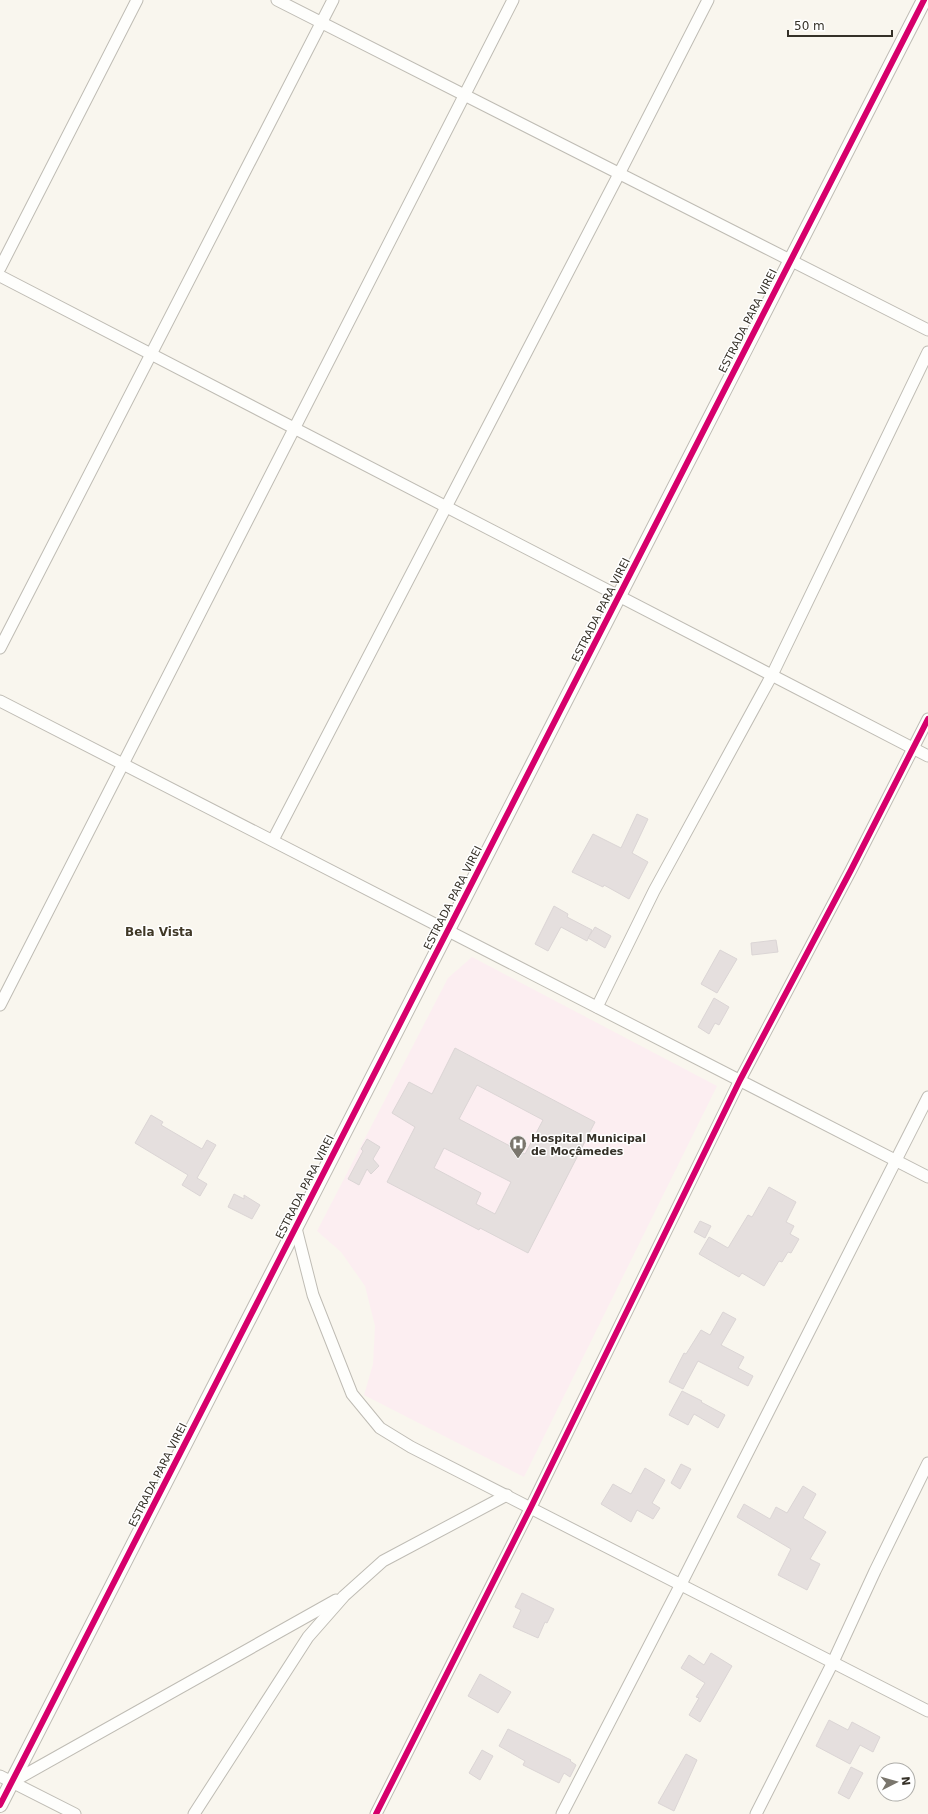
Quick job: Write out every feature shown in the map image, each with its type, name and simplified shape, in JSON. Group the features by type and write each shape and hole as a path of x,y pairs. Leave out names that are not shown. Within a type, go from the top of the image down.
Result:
{"street":[{"path":"0,268 137,0"},
{"path":"276,0 928,330"},
{"path":"0,648 333,0"},
{"path":"0,1005 513,0"},
{"path":"273,840 708,0"},
{"name":"ESTRADA PARA VIREI","path":"0,1805 6,1779 296,1228 924,0"},
{"path":"0,276 928,756"},
{"path":"597,1007 654,891 772,675 928,352"},
{"path":"0,701 928,1177"},
{"path":"376,1814 530,1507 740,1080 928,719"},
{"path":"562,1814 681,1584 928,1097"},
{"path":"296,1228 313,1295 352,1394 380,1428 411,1447 928,1711"},
{"path":"756,1814 832,1662 874,1571 928,1463"},
{"path":"194,1814 308,1637 344,1596 384,1561 507,1495"},
{"path":"6,1779 344,1596"},
{"path":"6,1779 75,1814"}],"shaded area":[{"name":"Hospital Municipal de Moçâmedes","path":"472,957 717,1086 524,1477 364,1395 373,1364 375,1326 365,1286 341,1252 317,1231 448,978"}],"building":[{"path":"637,814 648,819 632,853 648,862 629,899 604,885 603,887 572,872 593,834 621,848"},
{"path":"554,906 568,914 567,917 592,930 587,941 561,927 548,951 535,944"},
{"path":"595,927 611,936 605,948 588,938"},
{"path":"776,940 778,952 752,955 751,943"},
{"path":"720,950 737,959 717,993 701,984"},
{"path":"714,998 729,1007 719,1025 715,1023 709,1034 698,1027"},
{"path":"455,1048 595,1122 528,1253 480,1228 479,1230 387,1182 415,1127 392,1113 409,1082 432,1094","holes":["477,1085 543,1120 525,1154 459,1119","444,1148 511,1182 495,1214 476,1204 481,1193 434,1168"]},
{"path":"151,1115 163,1122 161,1125 202,1149 207,1140 216,1145 197,1178 207,1184 200,1196 182,1185 188,1175 135,1143"},
{"path":"367,1139 380,1147 373,1159 379,1166 371,1174 367,1169 359,1185 348,1179 363,1151 361,1149"},
{"path":"769,1187 796,1202 786,1222 794,1226 790,1234 799,1239 791,1253 788,1252 782,1262 779,1261 764,1286 742,1273 739,1277 699,1254 709,1237 728,1248 748,1215 752,1217"},
{"path":"234,1194 244,1199 244,1195 260,1205 252,1219 228,1207"},
{"path":"700,1221 711,1226 705,1238 694,1232"},
{"path":"723,1312 736,1319 721,1345 744,1357 738,1368 753,1376 748,1386 698,1361 683,1389 669,1382 684,1353 686,1354 701,1330 710,1335"},
{"path":"682,1391 725,1415 718,1428 694,1414 688,1425 669,1415"},
{"path":"681,1464 691,1469 680,1489 671,1483"},
{"path":"645,1468 665,1480 652,1503 660,1508 653,1519 637,1510 631,1522 601,1504 613,1484 631,1494"},
{"path":"803,1486 816,1494 803,1518 826,1532 810,1559 820,1564 807,1590 778,1575 791,1549 737,1517 744,1504 770,1519 776,1507 787,1513"},
{"path":"522,1593 554,1609 547,1623 545,1622 538,1638 513,1627 521,1610 515,1607"},
{"path":"711,1653 732,1666 700,1722 689,1715 699,1698 696,1697 705,1683 681,1668 689,1655 704,1665"},
{"path":"480,1674 511,1692 498,1713 468,1696"},
{"path":"829,1720 848,1730 852,1722 880,1737 873,1752 860,1745 850,1764 816,1746"},
{"path":"508,1729 571,1760 570,1761 576,1765 570,1777 564,1773 559,1783 523,1765 525,1761 499,1746"},
{"path":"482,1750 493,1756 480,1780 469,1773"},
{"path":"686,1754 697,1760 674,1811 658,1803"},
{"path":"851,1767 863,1773 849,1799 838,1793"}],"cycle path":[{"path":"0,1805 924,0"},
{"path":"376,1814 531,1507 740,1080 851,870 928,719"}],"place":[{"name":"Hospital Municipal de Moçâmedes","path":"518,1159"}],"district":[{"name":"Bela Vista","path":"159,932"}]}
